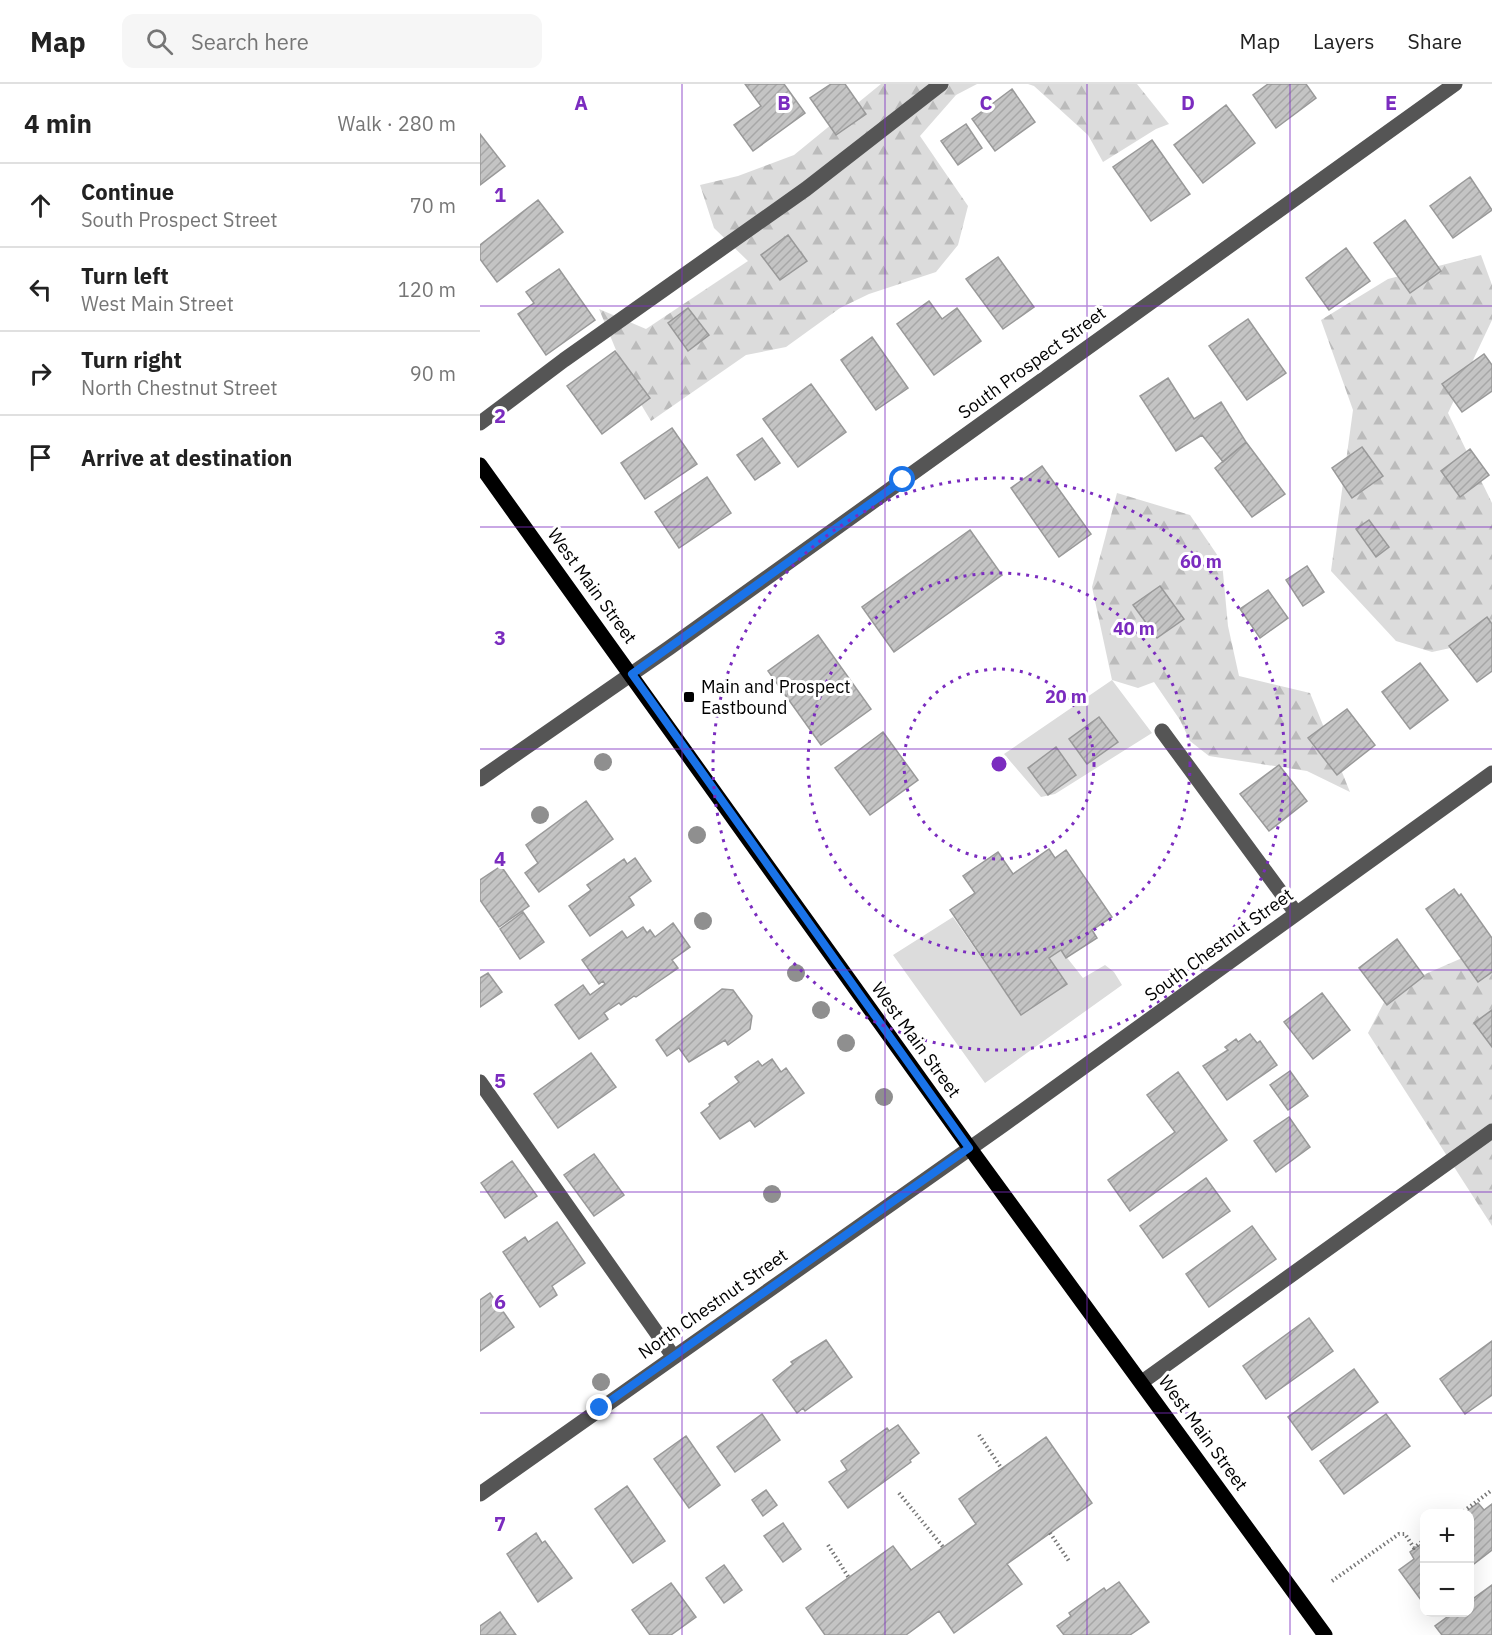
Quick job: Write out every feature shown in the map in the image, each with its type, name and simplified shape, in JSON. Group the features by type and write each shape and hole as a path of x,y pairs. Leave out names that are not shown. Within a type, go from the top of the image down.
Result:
{"main road":[{"name":"West Main Street","path":"480,465 632,674 969,1148 1325,1635"}],"street":[{"path":"480,423 564,360 806,189 941,84"},
{"name":"South Prospect Street","path":"480,779 632,674 1455,84"},
{"path":"1162,731 1296,913"},
{"name":"South Chestnut Street","path":"969,1148 1492,773"},
{"path":"480,1082 673,1356"},
{"path":"1142,1382 1492,1131"},
{"name":"North Chestnut Street","path":"480,1494 969,1148"}],"path":[{"path":"979,1435 1002,1469"},
{"path":"1467,1509 1492,1490"},
{"path":"899,1493 944,1547"},
{"path":"1050,1533 1069,1561"},
{"path":"1332,1581 1399,1534 1405,1534 1414,1548 1420,1544"},
{"path":"828,1545 849,1578"}],"green space":[{"path":"881,84 977,84 956,95 920,136 968,206 958,245 936,272 869,294 840,308 786,347 746,355 651,421 633,391 599,309 646,329 748,261 714,228 700,185 738,176 794,155"},
{"path":"1028,84 1137,84 1169,124 1156,129 1103,162 1088,135 1034,86"},
{"path":"1481,255 1492,285 1492,320 1448,413 1492,503 1492,639 1432,652 1396,641 1331,571 1353,410 1321,320 1388,279"},
{"path":"1117,493 1190,515 1222,562 1228,626 1239,676 1310,693 1350,792 1307,771 1209,756 1190,741 1180,720 1154,682 1138,688 1112,680 1092,587"},
{"path":"1112,680 1152,733 1055,794 1041,797 1004,754"},
{"path":"953,917 1021,1015 1067,984 1049,958 1061,950 1083,978 1105,965 1114,972 1122,985 985,1083 893,955"},
{"path":"1492,945 1492,1226 1368,1033 1391,989"}],"building":[{"path":"745,84 784,84 805,113 753,151 734,125 761,106"},
{"path":"831,84 845,84 866,114 836,135 810,98"},
{"path":"1268,84 1306,84 1316,98 1276,128 1253,95"},
{"path":"1012,89 1035,122 995,151 972,119"},
{"path":"1226,105 1255,143 1203,183 1174,145"},
{"path":"966,124 982,148 958,165 941,141"},
{"path":"480,134 505,166 480,185"},
{"path":"1152,140 1190,194 1151,221 1113,167"},
{"path":"1470,177 1492,210 1453,238 1430,206"},
{"path":"538,200 563,232 497,282 480,259 480,245"},
{"path":"1405,220 1441,271 1410,293 1374,243"},
{"path":"788,235 807,261 780,280 761,255"},
{"path":"1346,248 1370,281 1329,310 1306,278"},
{"path":"998,257 1034,307 1003,329 966,279"},
{"path":"559,269 595,320 546,355 518,314 534,303 526,292"},
{"path":"929,301 942,319 957,308 981,341 934,375 897,324"},
{"path":"688,308 709,335 688,351 668,323"},
{"path":"1248,319 1286,373 1247,400 1209,346"},
{"path":"872,337 908,388 876,410 841,360"},
{"path":"615,351 650,398 602,434 567,386"},
{"path":"1484,354 1492,365 1492,391 1462,412 1442,384"},
{"path":"1168,378 1194,419 1221,402 1246,442 1223,462 1202,435 1176,451 1140,396"},
{"path":"811,384 846,432 798,467 763,419"},
{"path":"672,428 697,464 645,499 621,463"},
{"path":"762,438 780,463 755,480 737,455"},
{"path":"1246,442 1285,494 1252,517 1215,468"},
{"path":"1362,447 1383,476 1352,498 1332,468"},
{"path":"1470,449 1489,475 1460,497 1441,471"},
{"path":"1042,466 1091,534 1059,557 1011,488"},
{"path":"707,477 731,513 679,548 655,512"},
{"path":"1369,520 1389,547 1376,557 1356,529"},
{"path":"970,530 1002,575 894,652 862,607"},
{"path":"1307,566 1324,592 1303,606 1286,580"},
{"path":"1160,586 1184,619 1157,638 1133,605"},
{"path":"1268,590 1288,618 1260,638 1240,609"},
{"path":"1487,617 1492,624 1492,671 1477,682 1449,646"},
{"path":"818,635 871,709 821,745 768,671"},
{"path":"1420,663 1448,700 1410,729 1382,692"},
{"path":"1347,709 1375,745 1337,775 1308,738"},
{"path":"1099,717 1118,742 1087,764 1069,739"},
{"path":"883,732 918,780 870,815 835,768"},
{"path":"1056,747 1076,775 1048,795 1028,768"},
{"path":"1279,765 1307,801 1269,831 1240,794"},
{"path":"586,801 613,839 539,892 525,873 538,863 526,845"},
{"path":"1049,849 1055,858 1066,850 1112,917 1092,930 1097,938 1066,958 1061,950 1049,958 1067,984 1021,1015 950,910 975,893 963,876 998,852 1013,874"},
{"path":"635,858 651,881 629,897 634,905 590,936 569,906 591,890 587,885 624,859 627,864"},
{"path":"501,866 529,906 499,927 480,900 480,880"},
{"path":"1454,889 1459,896 1461,894 1492,938 1492,972 1478,982 1426,909"},
{"path":"523,912 544,942 520,959 500,929"},
{"path":"673,923 690,947 672,960 678,968 636,997 634,996 621,1005 619,1003 604,1013 608,1019 579,1039 555,1005 583,985 590,995 605,984 603,981 599,984 582,960 622,931 627,938 643,927 647,933 650,930 655,937"},
{"path":"1397,939 1424,976 1387,1005 1359,968"},
{"path":"488,973 502,992 480,1007 480,978"},
{"path":"722,989 733,990 752,1016 750,1029 728,1045 725,1040 689,1062 679,1048 667,1056 656,1040"},
{"path":"1322,993 1350,1030 1313,1059 1284,1022"},
{"path":"1492,1010 1492,1047 1474,1023"},
{"path":"1250,1034 1257,1043 1260,1041 1277,1065 1227,1100 1203,1066 1228,1050 1225,1047 1236,1039 1238,1042"},
{"path":"591,1053 616,1087 558,1128 534,1094"},
{"path":"772,1059 781,1072 786,1068 804,1093 755,1127 750,1120 720,1139 701,1113 710,1106 709,1104 739,1082 735,1077 758,1061 762,1066"},
{"path":"1290,1071 1308,1096 1288,1110 1270,1085"},
{"path":"1178,1072 1227,1140 1130,1211 1108,1180 1175,1132 1147,1095"},
{"path":"1289,1117 1310,1147 1276,1172 1254,1141"},
{"path":"594,1154 624,1195 594,1216 564,1175"},
{"path":"512,1161 537,1196 505,1218 481,1183"},
{"path":"1206,1178 1230,1211 1163,1258 1140,1226"},
{"path":"557,1222 585,1263 552,1286 557,1295 540,1307 503,1252 525,1237 528,1242"},
{"path":"1252,1226 1276,1259 1209,1307 1186,1274"},
{"path":"490,1293 514,1327 480,1351 480,1300"},
{"path":"1309,1318 1333,1351 1266,1399 1243,1366"},
{"path":"826,1340 852,1377 805,1411 803,1408 797,1413 773,1380 793,1364 791,1362"},
{"path":"1492,1341 1492,1395 1465,1414 1440,1379"},
{"path":"1354,1369 1378,1402 1312,1450 1288,1417"},
{"path":"762,1414 780,1440 735,1472 717,1447"},
{"path":"1386,1414 1410,1446 1344,1494 1320,1461"},
{"path":"898,1425 919,1453 910,1460 911,1462 848,1508 829,1482 847,1470 841,1461 887,1428 889,1431"},
{"path":"686,1436 720,1485 689,1508 654,1459"},
{"path":"1046,1437 1092,1503 1007,1564 1022,1584 954,1633 939,1611 906,1635 825,1635 806,1608 893,1546 911,1570 976,1524 959,1499"},
{"path":"627,1486 665,1541 633,1563 595,1509"},
{"path":"766,1490 777,1505 763,1516 752,1500"},
{"path":"1478,1503 1484,1510 1492,1504 1492,1550 1474,1564 1474,1509 1470,1509"},
{"path":"783,1523 801,1549 783,1562 764,1536"},
{"path":"536,1533 542,1543 545,1541 572,1578 538,1602 507,1554"},
{"path":"1420,1545 1420,1599 1399,1570 1414,1559 1410,1552"},
{"path":"724,1565 742,1590 724,1603 706,1578"},
{"path":"1119,1582 1149,1622 1130,1635 1064,1635 1057,1626 1071,1616 1069,1613 1104,1588 1106,1591"},
{"path":"671,1583 696,1617 671,1635 650,1635 632,1610"},
{"path":"1492,1585 1492,1635 1442,1635 1435,1626 1447,1617 1474,1617 1474,1598"},
{"path":"500,1612 516,1635 480,1635 480,1626"}],"place":[{"name":"Main and Prospect Eastbound","path":"689,697"}],"route":[{"path":"600,1408 969,1148 632,674 903,480"}]}
